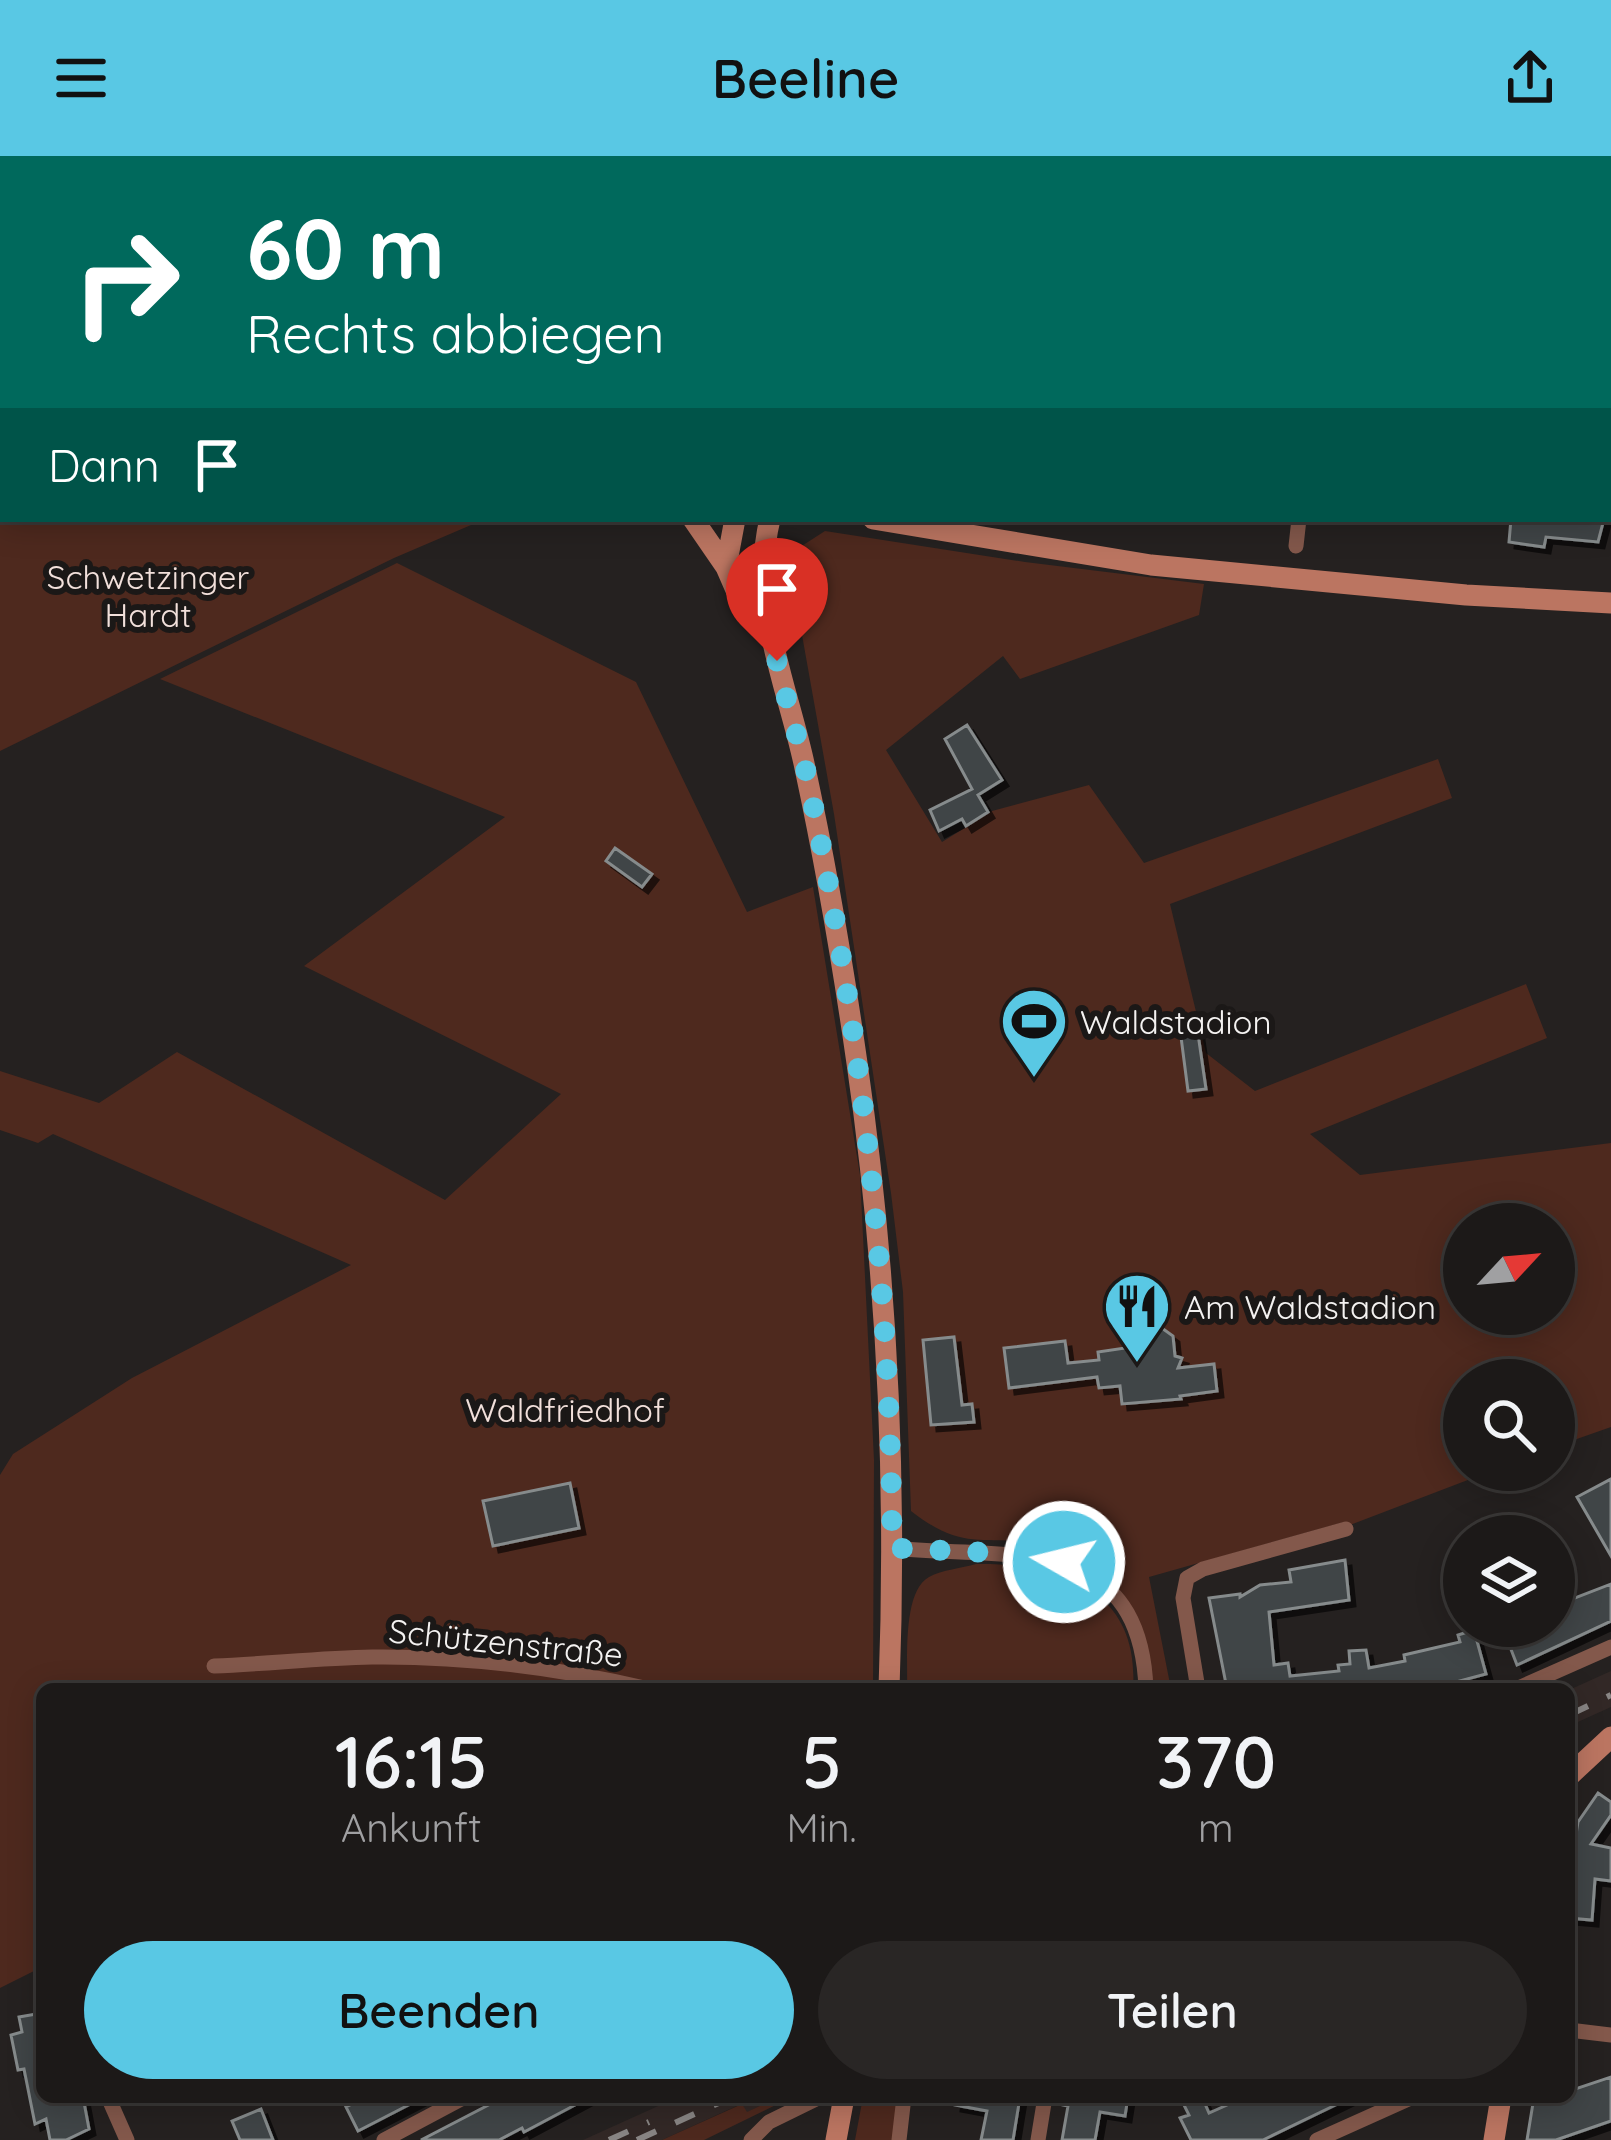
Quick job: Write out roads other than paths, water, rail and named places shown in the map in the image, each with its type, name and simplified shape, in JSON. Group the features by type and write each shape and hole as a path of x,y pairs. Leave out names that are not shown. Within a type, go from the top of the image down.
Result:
{"main road":[{"path":"694,522 726,567 746,613 768,621"},
{"path":"726,567 734,522"},
{"path":"770,522 764,561 768,621 810,792 857,1064 882,1282 892,1548 889,1683"},
{"path":"892,522 1192,570 1466,596 1611,603"},
{"path":"1575,1770 1611,1737"},
{"path":"837,2136 843,2103"},
{"path":"1494,2140 1500,2103"}],"street":[{"path":"1296,546 1299,522"},
{"path":"1197,1683 1183,1598 1186,1577 1346,1528"},
{"path":"892,1548 1043,1556 1082,1570 1108,1591 1135,1630 1146,1683"},
{"path":"1530,1683 1611,1647"},
{"name":"Schützenstraße","path":"214,1666 308,1658 409,1658 560,1672 618,1683"},
{"path":"1575,2031 1611,2036"},
{"path":"111,2103 127,2140"},
{"path":"383,2140 454,2103"},
{"path":"751,2140 769,2122 808,2103"},
{"path":"899,2140 903,2103"},
{"path":"1038,2140 1044,2103"},
{"path":"1318,2140 1400,2103"}],"railway":[{"path":"1575,1712 1611,1695"},
{"path":"637,2140 719,2103"},
{"path":"609,2140 649,2122"}],"place":[{"name":"Waldstadion","path":"1034,1080"},
{"name":"Am Waldstadion","path":"1137,1365"}],"park label":[{"name":"Schwetzinger Hardt","path":"148,595"},
{"name":"Waldfriedhof","path":"565,1409"}]}
